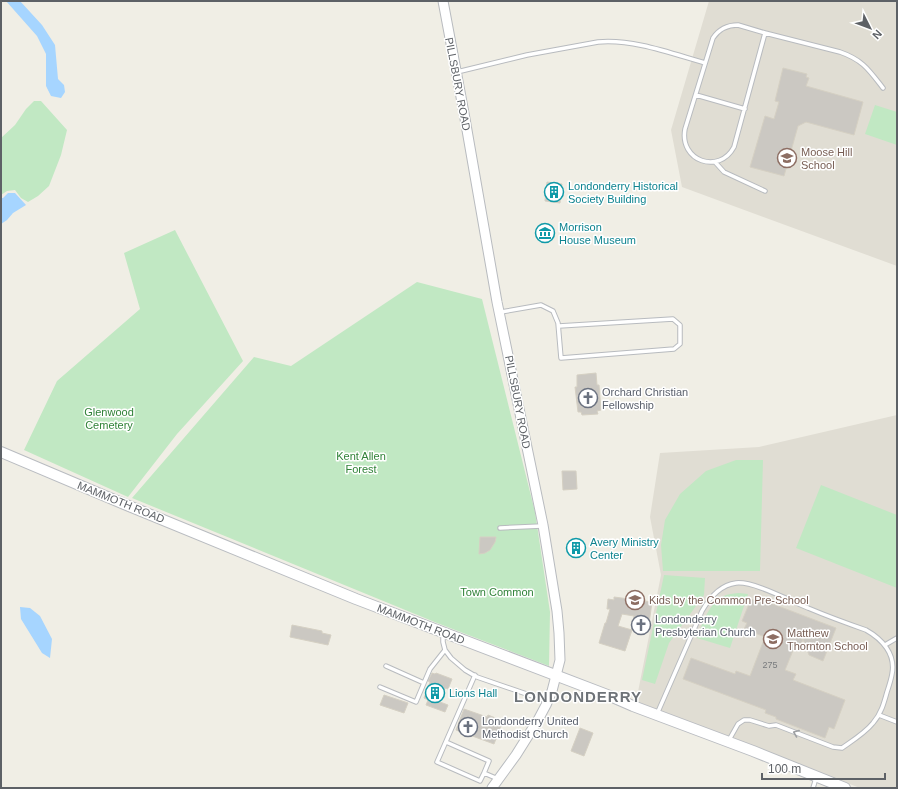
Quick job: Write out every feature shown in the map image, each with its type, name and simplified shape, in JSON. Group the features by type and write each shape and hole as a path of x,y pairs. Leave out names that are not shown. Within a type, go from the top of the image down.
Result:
{"main road":[{"name":"MAMMOTH ROAD","path":"1,452 356,599 845,788"}],"street":[{"name":"PILLSBURY ROAD","path":"442,1 500,312 543,526 557,611 559,633 560,660 552,691 538,720 516,755 492,788"}],"lane":[{"path":"765,33 734,147 727,156 716,162 699,160 689,151 685,143 684,134 713,38 724,27 738,25 849,55 863,64 883,88"},
{"path":"456,72 527,55 609,41 640,45 705,63"},
{"path":"696,95 744,108"},
{"path":"716,162 724,172 766,191"},
{"path":"500,312 541,305 553,311 559,326 561,358 674,349 680,344 680,325 673,319 559,326"},
{"path":"500,528 543,526"},
{"path":"657,715 705,606 713,594 729,585 741,583 755,586 866,630 885,645 890,653 893,667 892,675 883,706 871,726 842,748 833,747 776,725 769,726 750,720 744,720 738,724 728,742"},
{"path":"443,633 445,650 464,670 547,701"},
{"path":"885,645 897,638"},
{"path":"380,687 416,702 430,669 445,650"},
{"path":"386,666 424,682"},
{"path":"446,742 489,761 480,781 437,762 475,675"},
{"path":"878,715 897,722"},
{"path":"484,772 498,779"},
{"path":"813,788 816,777"}],"shaded area":[{"name":"Moose Hill School","path":"709,1 897,1 897,266 682,187 671,130"},
{"name":"Matthew Thornton School","path":"897,415 897,788 860,788 636,702 661,575 650,517 660,453 759,447"}],"green space":[{"path":"34,101 41,101 67,130 61,155 49,186 38,196 28,202 21,198 15,190 7,191 1,195 1,138 15,125 26,109"},
{"path":"875,105 897,112 897,145 865,134"},
{"name":"Glenwood Cemetery","path":"175,230 243,361 177,434 128,497 24,450 57,381 140,309 124,253"},
{"name":"Kent Allen Forest","path":"417,282 482,299 535,512 550,612 549,666 437,623 132,498 254,357 291,366"},
{"path":"736,460 763,460 760,571 663,571 661,545 665,520 680,494 706,471"},
{"path":"821,485 897,515 897,588 796,548"},
{"path":"664,575 705,578 704,595 669,643 655,684 642,680"},
{"path":"739,593 748,594 730,648 697,638 707,613 715,602 726,595"}],"water":[{"path":"6,1 20,1 42,25 55,45 58,79 64,85 65,92 61,98 51,96 46,86 46,54 37,36"},
{"path":"8,193 15,193 26,205 13,213 1,224 1,198"},
{"path":"20,607 30,608 40,616 52,639 50,658 42,653 21,619"}],"building":[{"path":"783,68 807,74 806,77 809,78 806,86 863,102 854,135 806,122 798,126 784,176 750,167 765,116 774,119 779,102 775,101"},
{"name":"Londonderry Historical Society Building","path":"547,182 562,184 560,203 545,201"},
{"name":"Morrison House Museum","path":"541,224 553,227 549,242 537,239"},
{"name":"Orchard Christian Fellowship","path":"596,373 597,385 599,385 601,410 597,411 598,414 582,415 581,412 578,412 575,387 577,387 577,375"},
{"path":"562,471 576,471 577,489 563,490"},
{"path":"480,537 496,537 490,550 479,554"},
{"name":"Avery Ministry Center","path":"571,544 581,544 581,557 571,557"},
{"name":"Londonderry Presbyterian Church","path":"614,597 652,602 648,631 632,629 634,616 622,614 618,626 632,630 625,651 599,643 610,609 607,609 608,599 614,600"},
{"path":"757,598 836,628 823,661 809,655 803,639 799,650 794,648 785,670 796,674 793,680 845,700 834,729 829,727 825,738 776,719 776,717 765,713 766,710 683,679 691,658 735,674 736,671 750,676 765,637 744,629 747,623 742,621 751,599 756,601"},
{"path":"292,625 322,631 322,633 331,635 328,645 290,637"},
{"name":"Lions Hall","path":"432,673 452,679 448,689 445,688 440,702 448,705 445,712 426,705 428,700 424,698 430,682 428,681"},
{"path":"384,695 408,703 404,713 380,705"},
{"name":"Londonderry United Methodist Church","path":"464,709 487,717 488,715 503,721 494,744 456,730"},
{"path":"580,728 593,733 584,756 571,751"}],"place":[{"name":"Moose Hill School","path":"787,158"},
{"name":"Londonderry Historical Society Building","path":"554,192"},
{"name":"Morrison House Museum","path":"545,233"},
{"name":"Orchard Christian Fellowship","path":"588,398"},
{"name":"Avery Ministry Center","path":"576,548"},
{"name":"Kids by the Common Pre-School","path":"635,600"},
{"name":"Londonderry Presbyterian Church","path":"641,625"},
{"name":"Matthew Thornton School","path":"773,639"},
{"name":"Lions Hall","path":"435,693"},
{"name":"Londonderry United Methodist Church","path":"468,727"}],"district":[{"name":"LONDONDERRY","path":"578,696"}],"park label":[{"name":"Town Common","path":"497,592"}]}
